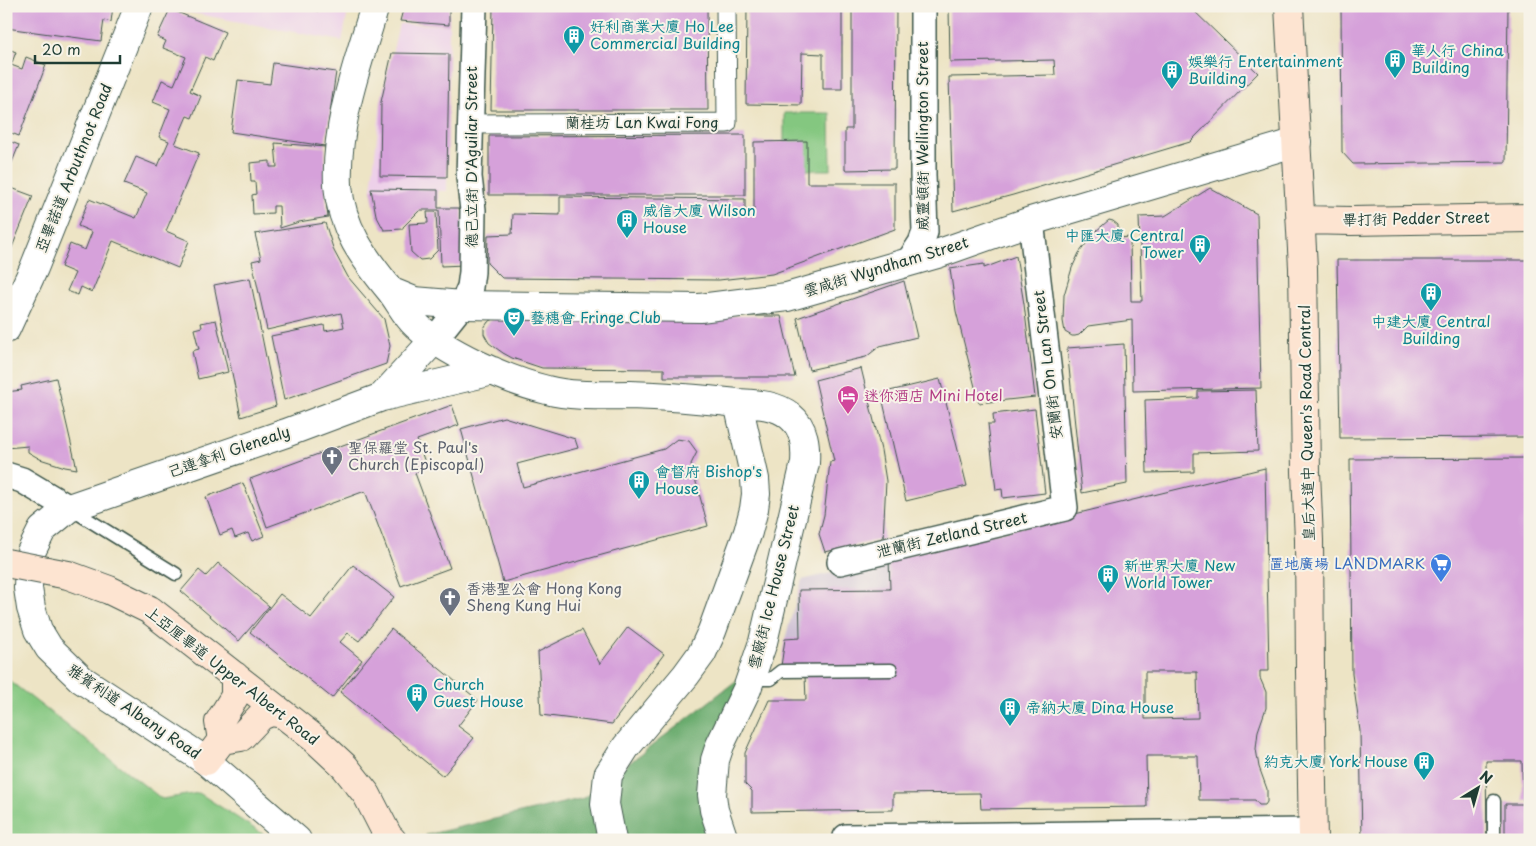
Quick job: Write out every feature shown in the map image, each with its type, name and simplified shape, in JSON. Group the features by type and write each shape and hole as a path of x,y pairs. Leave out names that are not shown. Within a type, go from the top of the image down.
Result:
{"main road":[{"name":"皇后大道中 Queen's Road Central","path":"1289,6 1302,220 1306,472 1310,540 1313,836"},
{"name":"畢打街 Pedder Street","path":"1302,220 1530,218"},
{"name":"上亞厘畢道 Upper Albert Road","path":"6,563 68,575 109,590 150,610 315,739 345,767 367,795 389,838"},
{"path":"214,751 219,722 235,696 234,676"},
{"path":"214,751 241,737 261,716 270,712 283,714"}],"street":[{"name":"亞畢諾道 Arbuthnot Road","path":"6,329 34,268 139,6"},
{"name":"雲咸街 Wyndham Street","path":"375,6 353,81 339,157 338,183 340,201 351,235 373,270 415,324 434,340 494,371"},
{"name":"德己立街 D'Aguilar Street","path":"462,306 470,287 472,272 473,210 469,177 474,6"},
{"name":"蘭桂坊 Lan Kwai Fong","path":"471,124 727,123 726,6"},
{"name":"威靈頓街 Wellington Street","path":"909,261 921,243 925,232 923,6"},
{"name":"雲咸街 Wyndham Street","path":"392,292 414,301 462,306 700,308 787,297 909,261 1031,221 1297,142"},
{"name":"安蘭街 On Lan Street","path":"1031,221 1064,508"},
{"path":"434,340 462,306"},
{"name":"己連拿利 Glenealy","path":"69,508 286,433 382,397 434,340"},
{"path":"382,397 494,371"},
{"name":"雪廠街 Ice House Street","path":"494,371 539,388 571,394 663,396 774,407 791,416 801,429 806,450 800,484 763,642 751,679 720,745 715,760 712,795 714,810 724,840"},
{"path":"612,840 605,804 608,775 626,746 686,675 702,653 712,631 748,532 754,510 755,479 738,403"},
{"path":"6,475 22,480 69,508"},
{"name":"雅賓利道 Albany Road","path":"69,508 42,530 31,552 28,588 38,630 49,648 57,658 82,679 214,751 297,840"},
{"name":"泄蘭街 Zetland Street","path":"840,562 1015,525 1064,508"},
{"path":"846,837 1313,836"}],"lane":[{"path":"69,508 176,574"},
{"path":"751,679 771,679 780,671 891,670"},
{"path":"1494,801 1494,840"}],"shaded area":[{"path":"170,6 349,6 342,41 170,9"},
{"path":"399,24 449,25 447,191 371,189 381,102"},
{"path":"889,559 891,664 781,666 785,639 802,580"}],"green space":[{"path":"784,113 830,113 831,170 806,170 784,142"},
{"path":"741,677 714,823 719,840 428,840 426,835 584,798"},
{"path":"6,678 162,799 199,793 272,840 6,840"}],"building":[{"path":"6,6 113,6 111,22 104,20 101,41 6,28"},
{"path":"298,6 319,6 318,11"},
{"path":"404,6 449,6 449,25 400,21"},
{"path":"493,6 707,6 708,110 491,110"},
{"path":"747,6 842,6 842,89 823,89 823,54 802,53 801,105 746,104"},
{"path":"852,6 896,6 895,169 845,170 845,129 852,129"},
{"path":"1189,6 1258,73 1190,142 953,211 949,77 1055,75 1054,60 950,62 949,7"},
{"name":"華人行 China Building","path":"1341,6 1508,6 1506,162 1353,164 1342,152"},
{"path":"170,9 225,32 213,61 205,57 190,91 201,96 192,118 187,116 175,144 199,153 166,231 189,241 178,268 113,241 92,292 81,287 78,295 67,291 75,273 61,267 70,244 85,250 92,232 78,226 89,199 136,218 147,193 124,184 136,157 158,166 169,141 159,137 170,109 153,102 162,80 174,85 186,57 163,48 166,41 157,37"},
{"path":"6,48 16,52 11,65 22,69 26,57 46,65 19,136 6,131"},
{"path":"392,53 449,54 447,177 380,176 381,102"},
{"path":"273,63 336,72 325,146 231,132 238,80 270,84"},
{"path":"1528,125 1530,125 1530,158 1528,158"},
{"path":"745,135 745,195 489,195 489,136"},
{"path":"6,140 19,145 6,177"},
{"path":"807,141 807,183 895,183 895,229 772,274 719,280 502,278 487,263 488,235 512,234 513,214 560,215 560,197 745,199 745,210 754,210 754,142"},
{"path":"275,143 325,147 328,217 299,222 280,228 279,206 273,206 273,213 253,214 252,195 256,194 255,182 251,182 250,163 270,161 270,167 277,167"},
{"path":"6,186 33,196 6,262"},
{"name":"中匯大廈 Central Tower","path":"1210,188 1257,214 1261,388 1133,391 1132,320 1088,326 1079,335 1075,336 1065,332 1063,321 1064,295 1072,268 1079,253 1096,231 1109,220 1113,221 1118,225 1118,238 1130,237 1131,301 1142,301 1139,217 1165,216"},
{"path":"371,189 438,190 438,208 462,208 465,265 441,266 439,210 420,210 403,229 384,230 376,215"},
{"path":"427,212 436,212 438,250 429,259 420,260 411,252 409,224 428,223"},
{"path":"325,223 334,251 348,277 384,319 390,346 386,364 284,400 271,336 324,325 325,331 344,327 341,313 267,330 252,261 261,259 255,234"},
{"path":"1016,256 1024,304 1035,397 979,403 956,311 950,269 984,264 984,268"},
{"name":"置地廣場 LANDMARK","path":"1337,260 1530,260 1530,801 1523,801 1522,761 1486,761 1487,840 1362,840 1360,731 1352,674 1350,459 1526,458 1526,437 1340,438"},
{"path":"250,278 276,406 241,417 214,285"},
{"path":"904,281 917,337 880,346 866,357 809,370 797,318"},
{"path":"781,316 795,377 664,377 664,369 542,368 503,353 489,343 484,334 484,328 488,322 496,318"},
{"path":"216,320 228,372 198,379 192,351 199,349 194,329 202,327 201,323"},
{"path":"1124,344 1127,484 1082,493 1067,348"},
{"path":"861,368 881,450 886,481 883,539 825,552 819,534 824,515 830,462 834,461 815,380"},
{"path":"56,378 77,469 40,459 28,452 28,446 6,448 6,392 22,390 21,386"},
{"path":"940,379 967,486 906,501 881,393"},
{"path":"1256,390 1258,451 1194,453 1194,472 1147,473 1145,400 1198,398 1198,391"},
{"path":"452,405 459,425 417,440 427,468 415,473 450,568 401,586 365,491 267,527 250,479"},
{"path":"1035,409 1045,493 1003,498 1002,489 996,490 988,424 994,424 993,414"},
{"path":"504,417 575,439 578,448 517,464 523,487 664,449 677,439 689,441 697,452 691,464 708,526 503,582 461,429"},
{"path":"1265,468 1269,671 1260,671 1260,678 1266,692 1266,708 1258,731 1256,749 1259,767 1267,789 1267,802 1265,805 1259,805 1255,800 1199,800 1198,756 1146,756 1147,807 981,809 980,793 893,794 893,810 752,812 752,791 745,784 745,753 769,700 806,700 805,676 781,666 785,639 800,638 799,590 890,589 889,559","holes":["1145,672 1197,672 1198,718 1145,719"]},
{"path":"243,483 264,536 252,541 248,533 235,538 232,530 220,535 206,497"},
{"path":"218,563 269,606 239,641 181,591 199,570 206,576"},
{"path":"353,565 394,597 359,641 348,633 340,642 362,660 332,698 250,632 280,594 311,618"},
{"path":"628,627 664,654 612,724 541,715 538,652 582,630 600,664"},
{"name":"Church Guest House","path":"391,629 478,700 458,726 474,738 443,776 340,692"},
{"path":"1505,804 1530,804 1530,840 1505,840"}],"place":[{"name":"好利商業大廈 Ho Lee Commercial Building","path":"574,55"},
{"name":"華人行 China Building","path":"1395,79"},
{"name":"娛樂行 Entertainment Building","path":"1172,90"},
{"name":"威信大廈 Wilson House","path":"627,239"},
{"name":"中匯大廈 Central Tower","path":"1200,264"},
{"name":"中建大廈 Central Building","path":"1431,312"},
{"name":"藝穗會 Fringe Club","path":"514,337"},
{"name":"迷你酒店 Mini Hotel","path":"848,415"},
{"name":"聖保羅堂 St. Paul's Church (Episcopal)","path":"332,476"},
{"name":"會督府 Bishop's House","path":"639,500"},
{"name":"置地廣場 LANDMARK","path":"1441,583"},
{"name":"新世界大廈 New World Tower","path":"1108,594"},
{"name":"香港聖公會 Hong Kong Sheng Kung Hui","path":"450,617"},
{"name":"Church Guest House","path":"417,713"},
{"name":"帝納大廈 Dina House","path":"1010,727"},
{"name":"約克大廈 York House","path":"1424,781"}]}
